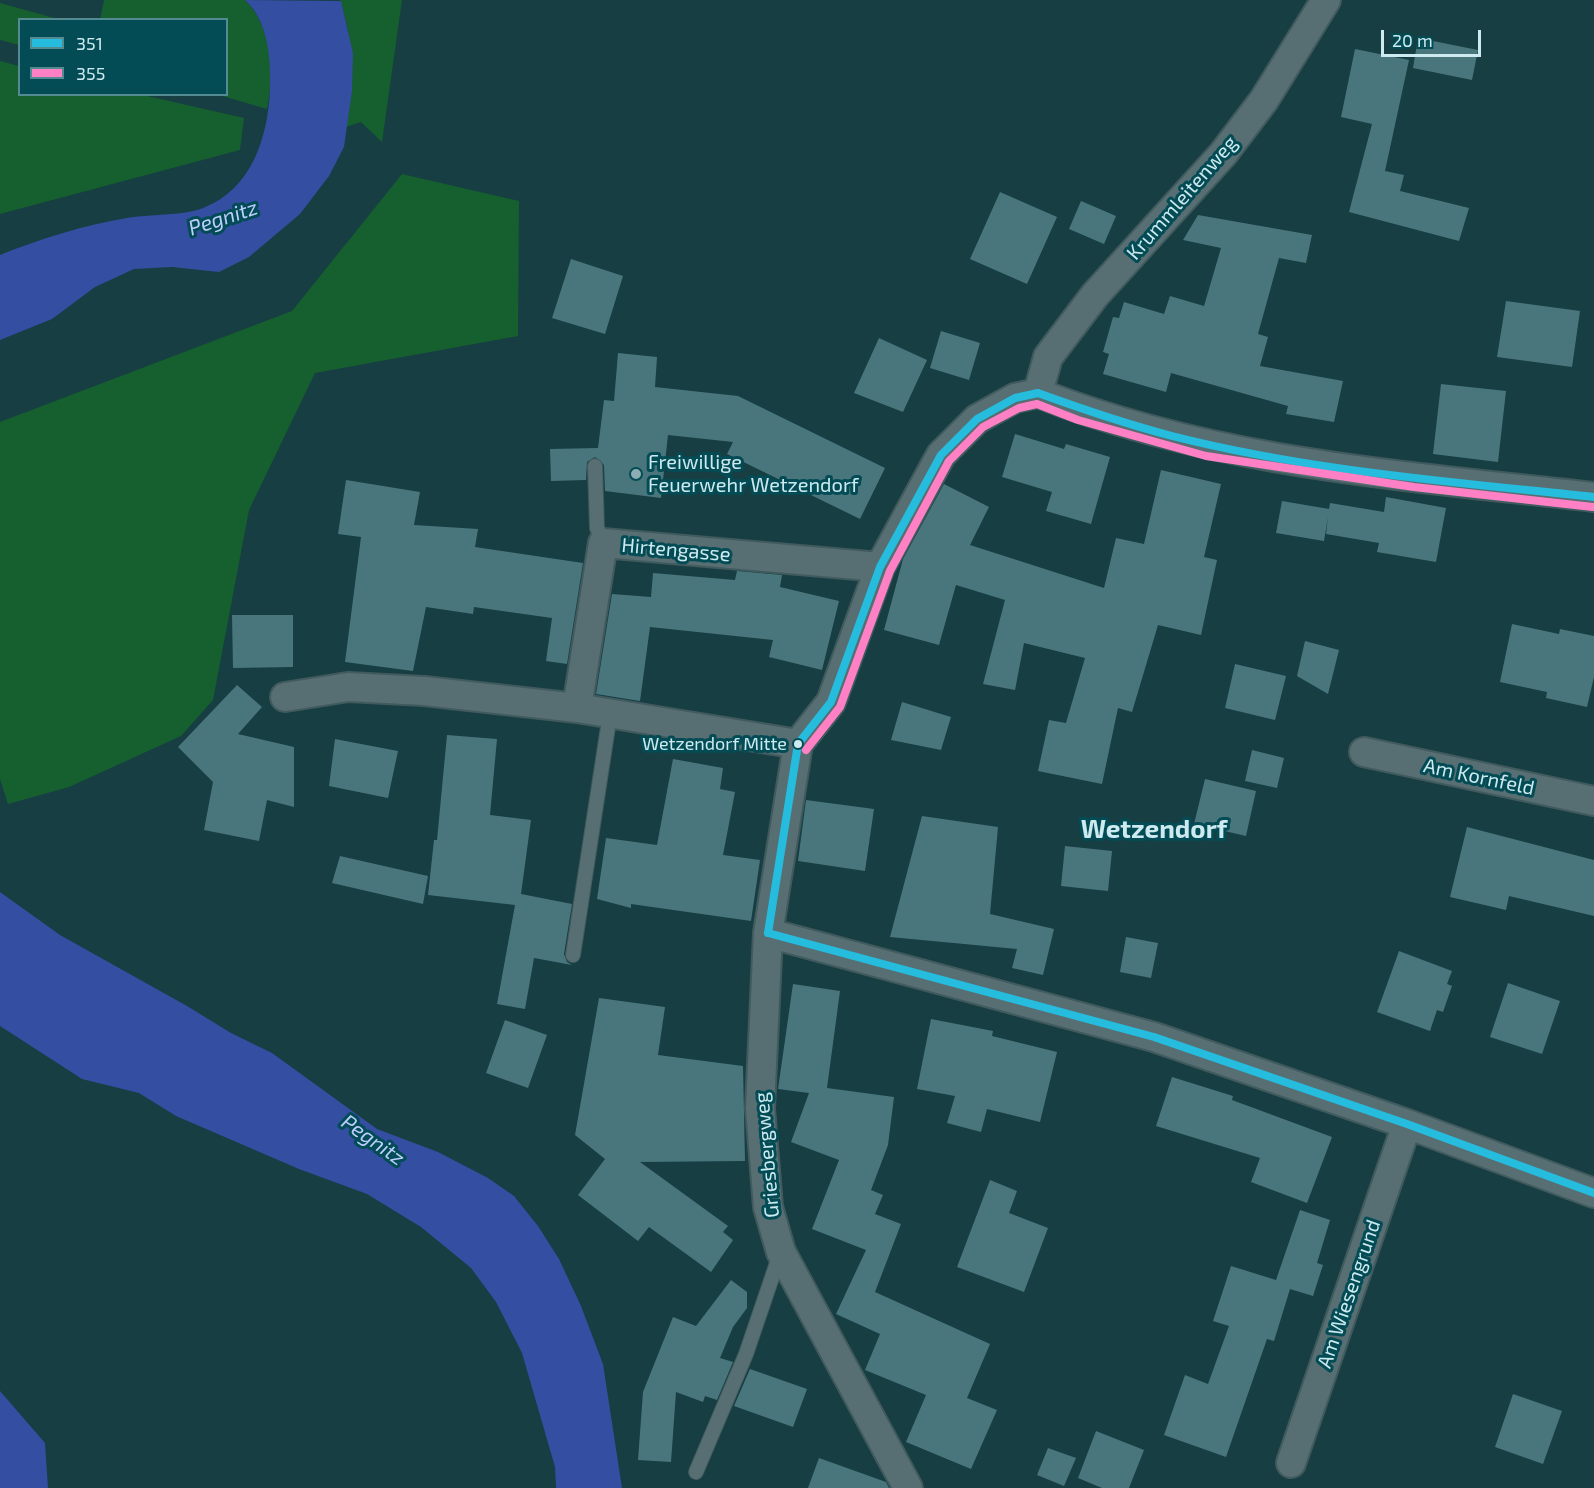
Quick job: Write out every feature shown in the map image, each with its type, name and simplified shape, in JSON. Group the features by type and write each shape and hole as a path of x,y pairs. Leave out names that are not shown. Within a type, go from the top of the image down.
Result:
{"street":[{"name":"Krummleitenweg","path":"1038,393 1048,357 1095,295 1223,154 1264,100 1326,0"},
{"path":"285,697 348,687 424,691 577,708 798,744 831,702 880,567 941,456 977,419 1015,398 1038,393 1081,410 1208,446 1416,477 1594,497"},
{"name":"Hirtengasse","path":"577,708 603,543 880,567"},
{"name":"Griesbergweg","path":"798,744 768,933 760,1108 768,1207 781,1252 908,1488"},
{"name":"Am Kornfeld","path":"1364,752 1594,801"},
{"path":"768,933 1154,1037 1407,1124 1594,1193"},
{"name":"Am Wiesengrund","path":"1291,1463 1407,1124"}],"lane":[{"path":"596,466 597,528 603,543"},
{"path":"573,955 610,714"},
{"path":"696,1472 746,1354 781,1252"}],"green space":[{"path":"104,0 245,0 261,22 269,51 271,81 267,109 222,96 228,96 228,18 100,18"},
{"path":"340,0 402,0 382,142 361,122 346,127 351,94 352,63 351,48"},
{"path":"0,3 54,18 18,18 18,45 0,40"},
{"path":"0,61 18,66 18,96 147,96 244,118 240,150 0,214"},
{"path":"402,174 519,201 518,336 315,373 249,510 213,700 181,736 69,787 8,804 0,779 0,422 292,311"}],"water":[{"name":"Pegnitz","path":"245,0 341,1 353,53 352,91 344,147 329,176 300,214 249,257 219,272 172,267 134,269 95,287 52,319 0,340 0,255 46,238 95,224 195,211 220,199 245,175 261,143 266,125 270,77 269,53 263,29 259,18"},
{"name":"Pegnitz","path":"0,892 60,935 231,1033 272,1053 377,1129 438,1152 488,1178 514,1196 538,1226 559,1259 581,1306 603,1364 622,1488 556,1488 555,1467 522,1353 496,1302 471,1268 421,1227 367,1194 299,1169 176,1116 139,1093 82,1079 0,1026"},
{"path":"0,1391 45,1443 48,1488 0,1488"}],"building":[{"path":"1418,38 1478,50 1472,80 1413,68"},
{"path":"1355,49 1409,60 1385,171 1404,175 1400,191 1469,208 1459,241 1349,212 1372,124 1341,117"},
{"path":"1000,192 1057,217 1027,284 970,259"},
{"path":"1081,201 1116,216 1104,244 1069,229"},
{"path":"1198,215 1312,235 1306,263 1279,258 1258,334 1268,337 1260,366 1343,381 1334,422 1286,414 1288,406 1171,373 1166,392 1103,374 1109,354 1103,352 1113,317 1119,318 1124,302 1164,314 1170,296 1204,306 1221,248 1183,240"},
{"path":"571,259 623,276 605,334 552,318"},
{"path":"1506,301 1580,311 1572,367 1497,357"},
{"path":"941,331 980,343 969,380 930,368"},
{"path":"879,338 927,360 903,412 854,393"},
{"path":"618,353 657,357 655,387 738,396 885,468 860,519 727,454 733,442 668,435 661,498 605,491 604,465 595,457 587,462 586,480 551,481 550,449 598,448 604,400 614,401"},
{"path":"1441,384 1506,391 1498,462 1433,454"},
{"path":"1015,434 1064,449 1066,444 1110,457 1091,524 1046,511 1052,492 1002,477"},
{"path":"1161,470 1221,484 1204,557 1217,560 1201,635 1158,625 1132,712 1118,708 1102,784 1038,771 1049,720 1066,723 1085,658 1024,643 1015,690 983,684 1005,600 956,585 939,645 884,630 903,559 944,484 989,507 970,545 1104,588 1116,538 1144,544"},
{"path":"346,480 420,492 414,525 478,529 475,547 583,563 567,664 546,661 552,618 474,607 473,614 426,607 413,671 345,662 361,537 338,534"},
{"path":"1386,497 1446,508 1436,562 1377,552 1379,543 1326,534 1328,517 1324,541 1276,533 1282,501 1329,509 1330,503 1384,512"},
{"path":"737,571 782,575 780,587 839,601 822,670 769,657 773,640 650,627 640,701 596,694 612,594 651,597 653,573 735,580"},
{"path":"232,615 293,615 293,667 233,668"},
{"path":"1512,624 1559,634 1560,629 1594,636 1594,677 1587,707 1546,698 1547,692 1500,682"},
{"path":"1305,641 1339,650 1328,694 1297,676"},
{"path":"1235,664 1286,676 1275,720 1225,708"},
{"path":"237,685 262,707 238,734 294,747 294,807 267,800 259,841 204,830 213,782 178,747"},
{"path":"902,702 951,717 941,750 891,740"},
{"path":"447,735 497,739 490,815 531,820 521,894 572,904 564,954 567,962 572,965 534,958 525,1009 497,1004 515,905 428,895 434,840 437,840"},
{"path":"335,739 398,751 388,798 329,786"},
{"path":"1252,750 1284,758 1277,788 1245,781"},
{"path":"673,759 723,768 720,789 735,792 723,855 760,860 751,921 631,904 631,908 597,899 606,838 657,845"},
{"path":"1205,779 1256,791 1246,836 1194,824"},
{"path":"806,800 874,809 865,871 798,861"},
{"path":"922,816 998,827 990,914 1054,929 1043,975 1012,968 1017,949 890,937"},
{"path":"1467,827 1594,860 1594,916 1509,896 1506,910 1450,897"},
{"path":"1065,846 1112,851 1108,891 1061,886"},
{"path":"340,856 428,876 423,904 332,883"},
{"path":"1126,937 1158,943 1151,978 1120,972"},
{"path":"1399,951 1452,971 1447,984 1452,986 1443,1012 1437,1010 1430,1031 1377,1012"},
{"path":"1508,983 1560,1001 1542,1054 1490,1037"},
{"path":"793,984 840,991 827,1088 894,1097 888,1145 871,1190 883,1195 875,1214 901,1224 875,1292 990,1344 967,1398 997,1410 971,1469 906,1442 926,1395 865,1370 880,1334 836,1314 866,1250 812,1229 839,1160 791,1142 809,1093 778,1089"},
{"path":"599,998 665,1007 658,1055 743,1066 745,1161 640,1162 728,1226 723,1232 733,1240 711,1272 649,1227 638,1241 578,1195 605,1159 575,1135"},
{"path":"931,1019 993,1031 992,1036 1057,1052 1040,1122 987,1109 981,1132 947,1123 955,1096 917,1089"},
{"path":"505,1020 547,1035 528,1088 486,1073"},
{"path":"1172,1077 1233,1096 1232,1100 1332,1137 1307,1203 1251,1182 1260,1158 1156,1126"},
{"path":"990,1180 1017,1191 1009,1213 1048,1228 1024,1292 957,1267"},
{"path":"1300,1210 1330,1220 1317,1263 1323,1265 1313,1296 1290,1289 1274,1341 1267,1339 1226,1457 1164,1435 1185,1375 1208,1384 1229,1326 1213,1321 1231,1266 1276,1280"},
{"path":"731,1280 747,1292 747,1308 733,1327 720,1358 733,1362 717,1400 705,1396 703,1402 676,1392 671,1462 638,1460 643,1392 673,1317 696,1326"},
{"path":"750,1369 807,1389 793,1427 734,1406"},
{"path":"1513,1394 1562,1411 1543,1464 1495,1447"},
{"path":"1096,1431 1144,1450 1129,1488 1102,1488 1078,1478"},
{"path":"1048,1448 1076,1458 1064,1486 1037,1475"},
{"path":"819,1458 886,1482 889,1488 808,1488"}],"transit line":[{"name":"351","path":"1038,393 1172,436 1276,458 1382,474 1594,497"},
{"name":"351","path":"768,933 798,744 831,702 880,567 941,455 977,419 1015,398 1038,393"},
{"name":"355","path":"806,750 840,707 890,571 949,461 983,427 1019,408 1037,404 1078,420 1206,456 1414,487 1593,507"},
{"name":"351","path":"768,933 1154,1037 1407,1124 1594,1193"}],"place":[{"name":"Freiwillige Feuerwehr Wetzendorf","path":"636,474"},
{"name":"Wetzendorf Mitte","path":"798,744"}],"district":[{"name":"Wetzendorf","path":"1154,829"}]}
